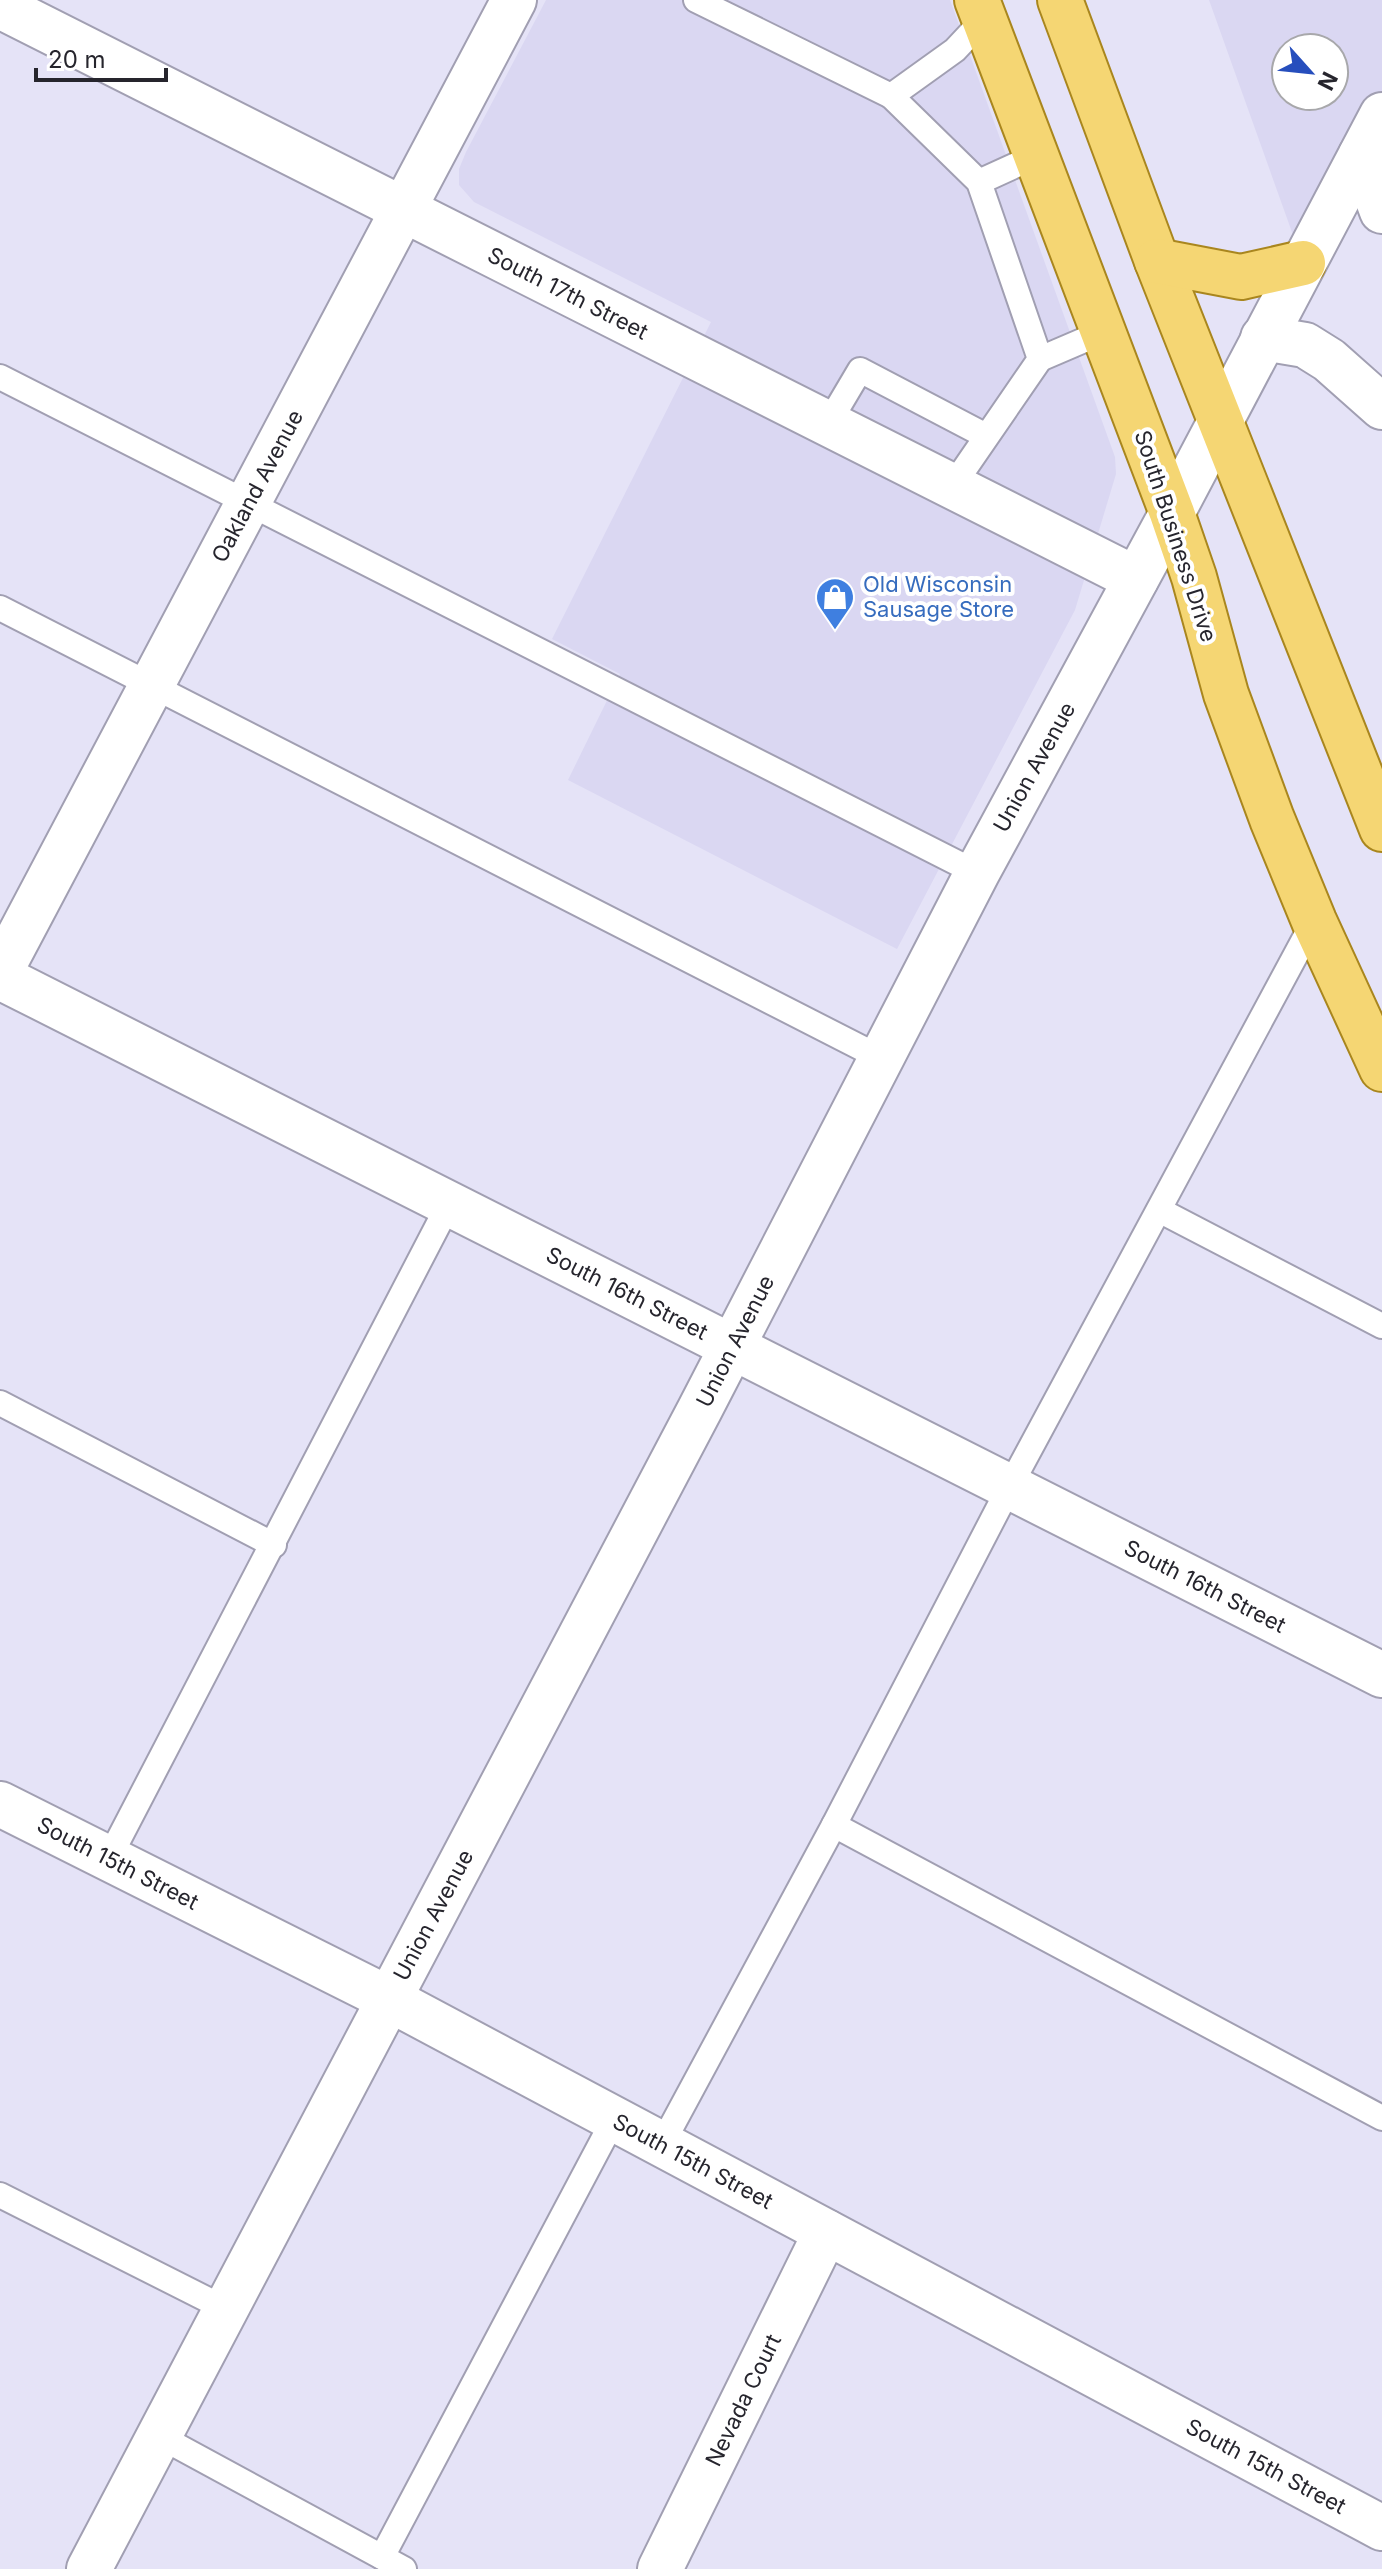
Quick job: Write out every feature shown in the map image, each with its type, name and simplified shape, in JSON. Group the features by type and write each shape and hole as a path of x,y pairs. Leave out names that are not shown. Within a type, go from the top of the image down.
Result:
{"main road":[{"path":"1060,0 1157,261 1382,829"},
{"name":"South Business Drive","path":"981,10 1172,513 1194,577 1226,694 1272,819 1314,921 1382,1069"},
{"path":"1157,261 1241,277 1303,263"}],"street":[{"name":"Oakland Avenue","path":"0,975 514,0"},
{"name":"South 17th Street","path":"0,6 1136,579"},
{"name":"Union Avenue","path":"89,2569 977,873 1222,420 1382,115"},
{"path":"1361,155 1382,211"},
{"path":"1263,338 1305,345 1329,360 1382,407"},
{"name":"South 16th Street","path":"0,975 1382,1675"},
{"name":"South 15th Street","path":"0,1804 389,1999 1382,2528"},
{"name":"Nevada Court","path":"660,2569 826,2232"}],"lane":[{"path":"696,0 891,96 979,182 1040,359"},
{"path":"891,96 955,50 981,10"},
{"path":"979,182 1036,156"},
{"path":"952,487 1040,359 1103,332"},
{"path":"828,424 860,370 986,436"},
{"path":"0,377 977,873"},
{"path":"0,608 881,1058"},
{"path":"662,2144 834,1825 1010,1486 1314,921"},
{"path":"109,1858 449,1204"},
{"path":"1159,1210 1382,1326"},
{"path":"0,1403 274,1545"},
{"path":"834,1825 1382,2118"},
{"path":"382,2557 614,2119"},
{"path":"0,2195 226,2309"},
{"path":"159,2436 404,2569"}],"shaded area":[{"path":"546,0 950,0 1115,457 1116,474 1075,610 897,949 568,780 620,674 552,639 711,322 474,202 459,185 459,169 466,152"},
{"path":"1209,0 1382,0 1382,115 1303,263"}],"place":[{"name":"Old Wisconsin Sausage Store","path":"835,631"}]}
